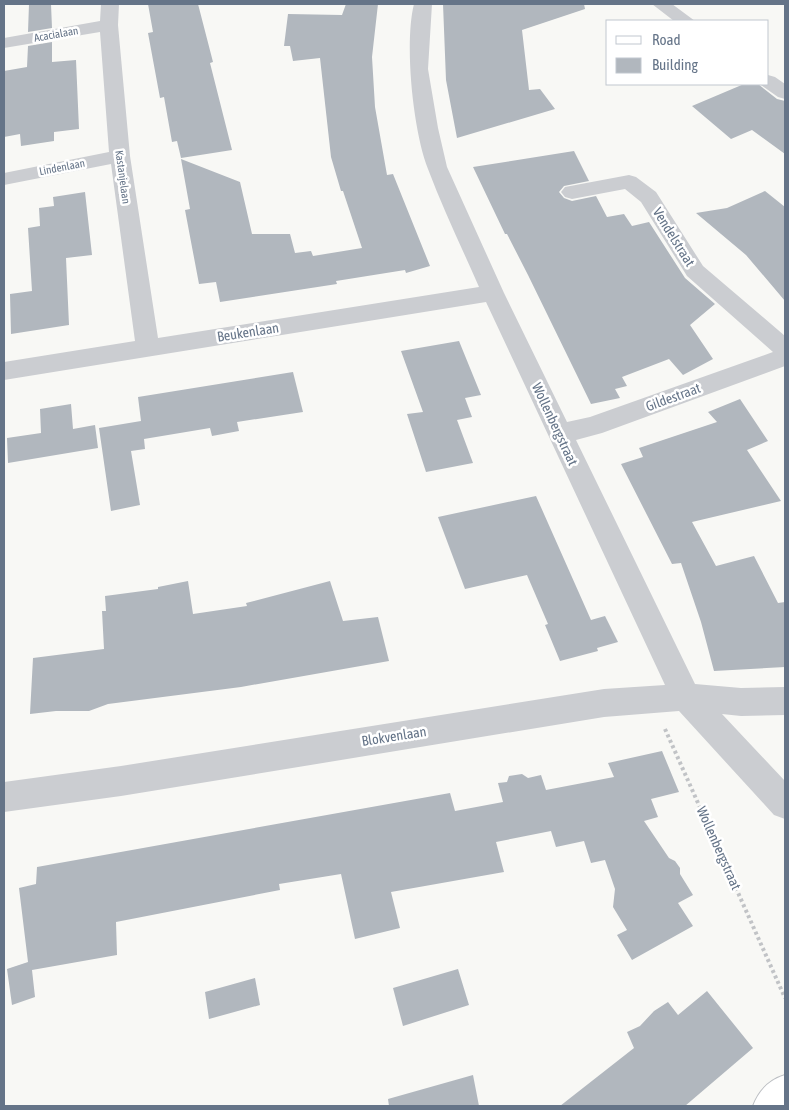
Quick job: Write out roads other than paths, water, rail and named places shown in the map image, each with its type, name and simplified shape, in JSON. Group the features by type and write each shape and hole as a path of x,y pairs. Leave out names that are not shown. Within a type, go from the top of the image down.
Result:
{"main road":[{"path":"772,1106 785,1093"}],"street":[{"name":"Kastanjelaan","path":"110,4 109,25 120,156 148,348"},
{"name":"Wollenbergstraat","path":"424,4 421,13 419,69 428,128 437,167 493,293 686,697 785,804"},
{"path":"661,4 685,20"},
{"name":"Acacialaan","path":"4,43 109,25"},
{"path":"769,81 785,93"},
{"name":"Lindenlaan","path":"4,178 120,156"},
{"name":"Vendelstraat","path":"572,192 629,182 649,197 695,271 785,350"},
{"name":"Beukenlaan","path":"4,371 493,293"},
{"name":"Gildestraat","path":"560,434 593,426 785,357"},
{"name":"Blokvenlaan","path":"4,797 121,781 604,703 686,697 741,702 785,700"}]}
